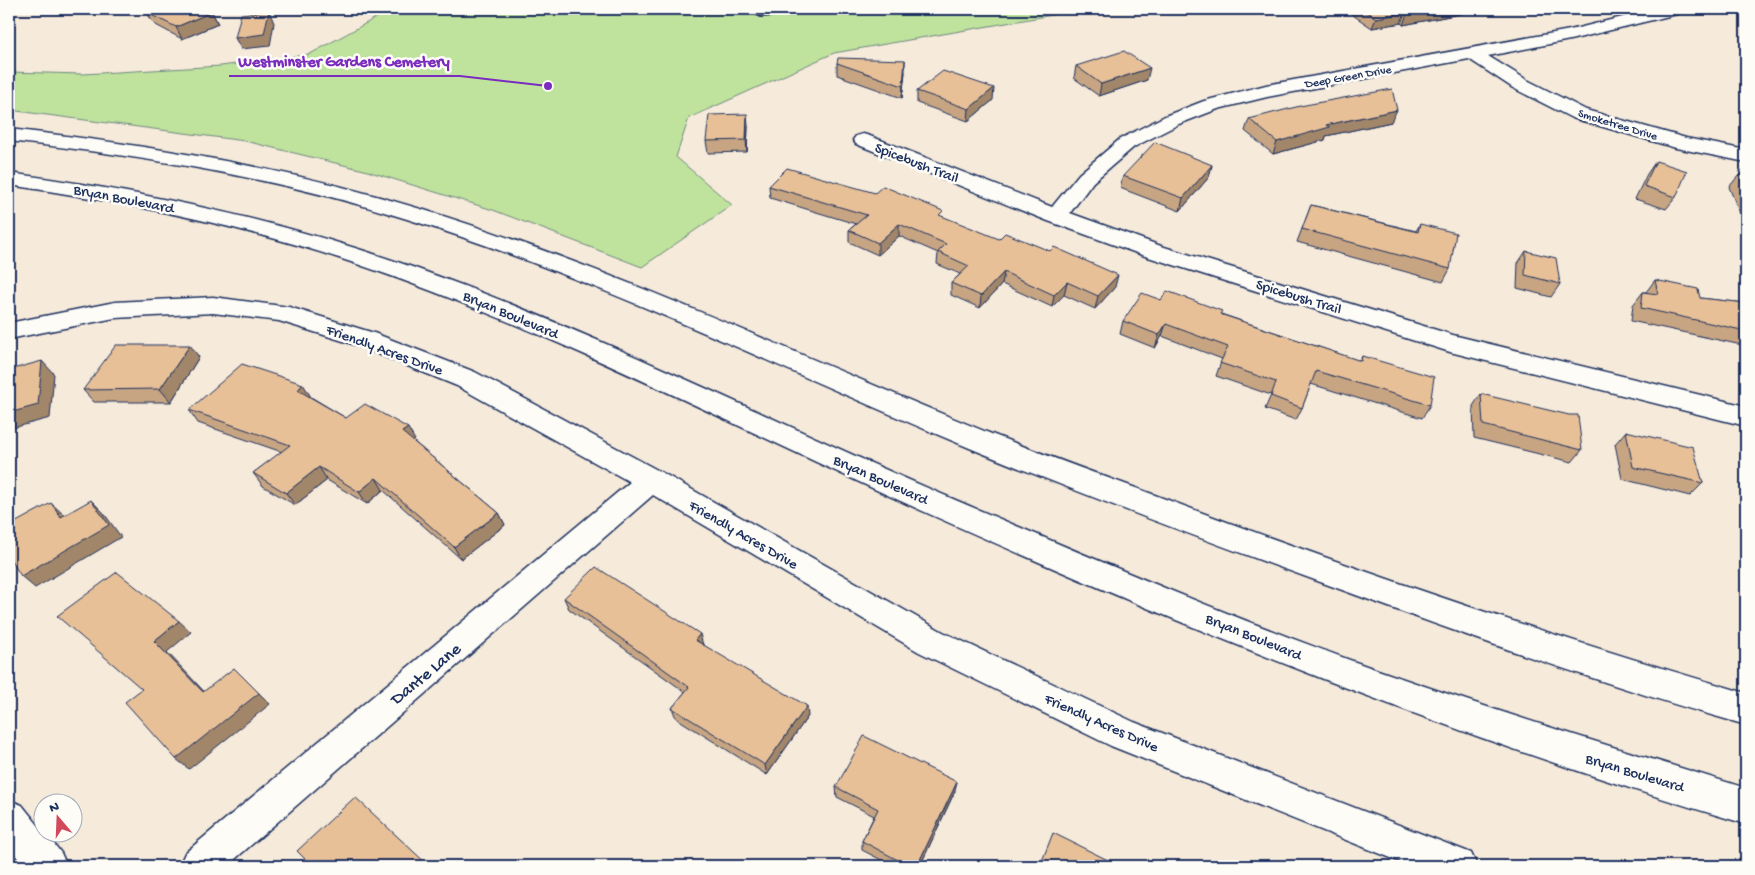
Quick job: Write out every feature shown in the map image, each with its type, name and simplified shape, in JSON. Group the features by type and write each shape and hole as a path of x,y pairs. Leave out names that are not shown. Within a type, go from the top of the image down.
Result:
{"main road":[{"name":"Deep Green Drive","path":"1056,216 1086,178 1127,143 1180,117 1211,105 1266,91 1570,35 1675,9"},
{"name":"Smoketree Drive","path":"1473,54 1520,84 1579,114 1683,144 1746,156"},
{"path":"9,135 127,149 222,166 347,195 459,228 618,288 958,432 1316,569 1614,669 1744,708"},
{"name":"Spicebush Trail","path":"864,140 1056,216 1153,251 1450,344 1746,416"},
{"name":"Bryan Boulevard","path":"9,179 193,211 312,242 405,272 470,296 620,359 923,498 1088,570 1221,624 1433,705 1560,748 1746,806"},
{"name":"Friendly Acres Drive","path":"9,331 115,310 212,305 280,313 365,339 466,379 651,480 931,642 1123,734 1458,866"},
{"name":"Dante Lane","path":"198,866 651,480"},
{"path":"9,818 48,866"}],"lane":[{"path":"752,9 761,13 809,9"}],"green space":[{"path":"392,9 1087,9 834,53 689,118 676,157 732,205 642,267 493,210 364,170 245,141 9,110 9,72 83,74 221,66 310,54"}],"building":[{"path":"148,9 205,9 212,12 176,27 147,13"},
{"path":"1363,9 1436,9 1376,18"},
{"path":"269,11 264,34 235,38 241,14"},
{"path":"1124,51 1150,68 1101,84 1076,66"},
{"path":"838,58 905,60 903,86 837,63"},
{"path":"943,71 994,88 969,109 917,91"},
{"path":"1392,89 1397,110 1326,125 1330,127 1277,142 1249,119 1300,106"},
{"path":"747,114 746,140 706,141 709,115"},
{"path":"1155,142 1212,165 1183,198 1123,176"},
{"path":"1656,161 1687,171 1676,197 1644,186"},
{"path":"787,168 875,193 883,186 943,211 939,215 999,239 1005,233 1050,251 1054,247 1118,275 1098,296 1067,282 1054,295 1004,272 981,296 951,283 969,266 938,252 946,244 899,224 878,243 849,230 867,215 769,186"},
{"path":"1739,175 1746,176 1746,193"},
{"path":"1311,205 1418,232 1420,224 1456,233 1450,269 1302,229"},
{"path":"1526,251 1556,258 1560,284 1525,275"},
{"path":"1655,280 1698,289 1700,298 1746,303 1746,331 1641,308 1643,292 1658,294"},
{"path":"1167,291 1222,311 1220,314 1361,361 1362,356 1434,377 1430,405 1316,371 1302,408 1271,396 1276,382 1220,363 1228,347 1166,324 1159,335 1123,321 1142,293 1161,300"},
{"path":"116,345 190,345 160,389 83,390"},
{"path":"42,361 38,405 9,413 9,370"},
{"path":"242,364 303,384 298,390 346,418 365,404 408,428 402,432 499,513 454,547 376,478 359,492 319,467 286,493 253,473 290,445 189,410"},
{"path":"1481,394 1569,415 1578,415 1582,450 1483,425"},
{"path":"1626,431 1693,447 1703,483 1633,467"},
{"path":"91,500 109,525 21,576 9,557 9,526 51,503 61,517"},
{"path":"596,567 700,634 695,640 807,706 765,765 672,708 689,687 564,598"},
{"path":"117,572 179,621 154,641 203,692 234,668 259,693 176,759 125,702 142,689 57,616"},
{"path":"864,736 957,782 917,866 909,866 862,841 878,809 836,787"},
{"path":"355,797 429,866 312,866 297,851"},
{"path":"1053,833 1120,866 1040,866"}],"place":[{"name":"Westminster Gardens Cemetery","path":"548,86"}]}
